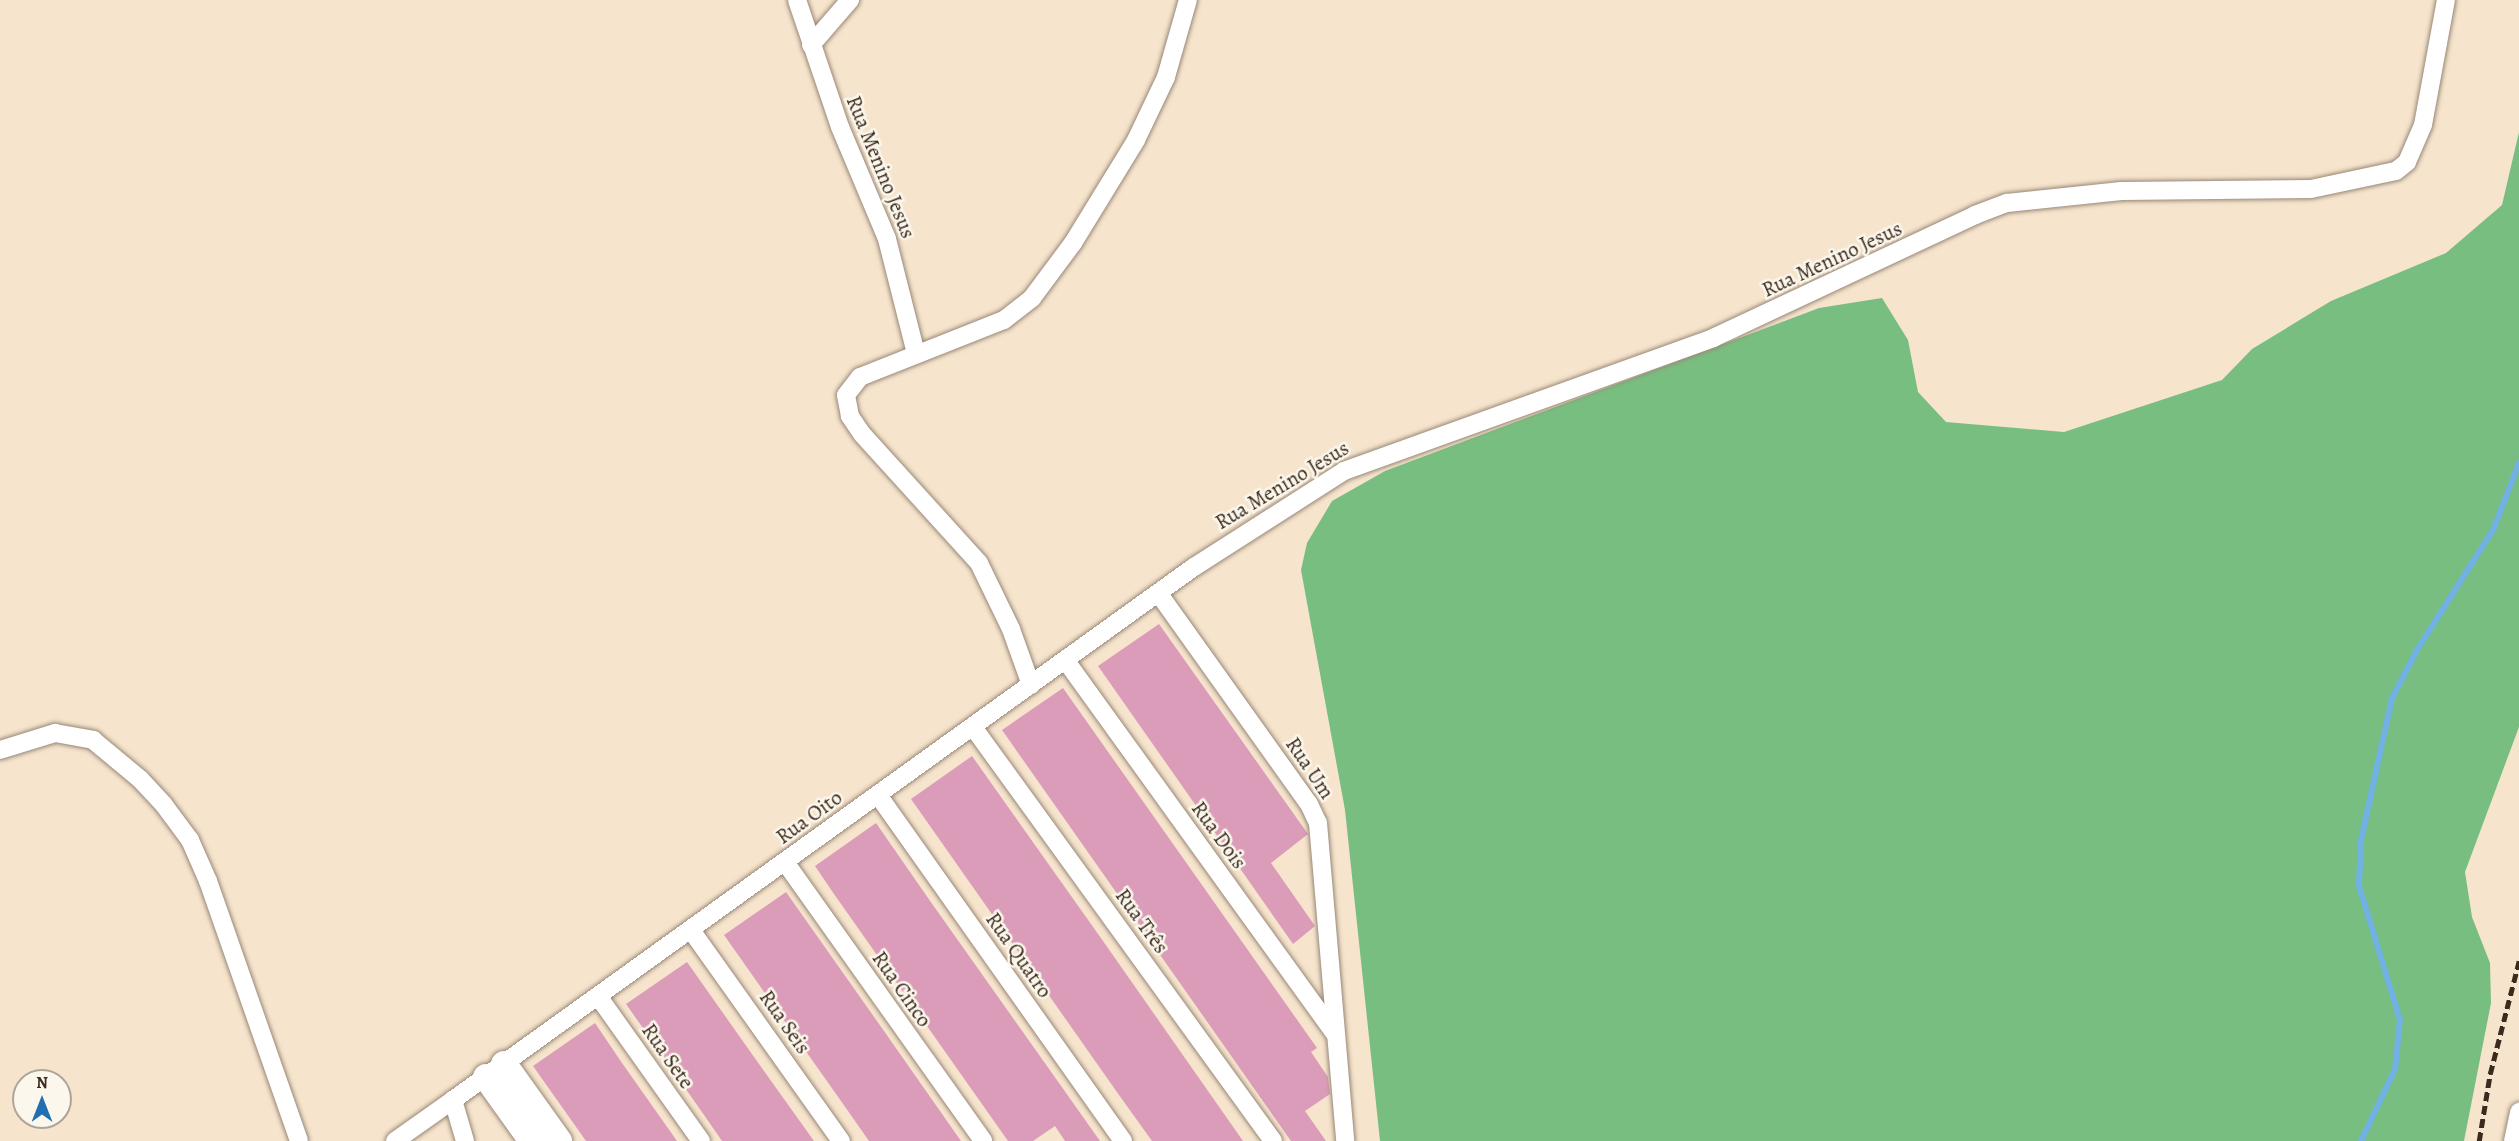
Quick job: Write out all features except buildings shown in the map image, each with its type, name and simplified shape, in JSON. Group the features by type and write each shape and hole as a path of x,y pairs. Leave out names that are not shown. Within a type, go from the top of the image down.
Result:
{"street":[{"name":"Rua Menino Jesus","path":"796,0 840,127 887,239 916,354"},
{"path":"811,45 850,0"},
{"path":"1031,685 1007,620 979,563 877,453 850,416 846,395 854,381 1004,320 1032,298 1090,216 1136,140 1166,77 1188,0"},
{"name":"Rua Menino Jesus","path":"1159,594 1229,542 1344,471 1737,328 1987,210 2042,197 2121,191 2311,189 2396,171 2411,155 2423,125 2446,0"},
{"name":"Rua Oito","path":"395,1141 1159,594"},
{"name":"Rua Um","path":"1159,594 1310,804 1318,822 1345,1141"},
{"name":"Rua Dois","path":"1066,661 1336,1036"},
{"name":"Rua Três","path":"973,727 1274,1141"},
{"path":"0,750 55,733 93,740 140,779 164,805 190,840 208,880 299,1141"},
{"name":"Rua Quatro","path":"878,795 1123,1141"},
{"name":"Rua Cinco","path":"785,862 982,1141"},
{"name":"Rua Seis","path":"691,930 841,1141"},
{"name":"Rua Sete","path":"598,996 701,1141"},
{"path":"495,1070 532,1141"},
{"path":"495,1070 560,1141"},
{"path":"453,1100 465,1141"},
{"path":"2512,1141 2519,1112"}],"green space":[{"path":"2519,132 2519,727 2465,872 2472,917 2490,963 2491,1003 2464,1141 1380,1141 1345,810 1301,570 1307,543 1332,501 1385,471 1819,308 1882,298 1908,340 1918,392 1946,422 2064,432 2222,380 2252,349 2331,301 2446,253 2502,205"}],"waterway":[{"path":"2361,1141 2395,1069 2400,1020 2359,886 2361,840 2392,698 2417,650 2493,530 2519,463"}],"railway":[{"path":"2479,1141 2490,1074 2519,961"}]}
